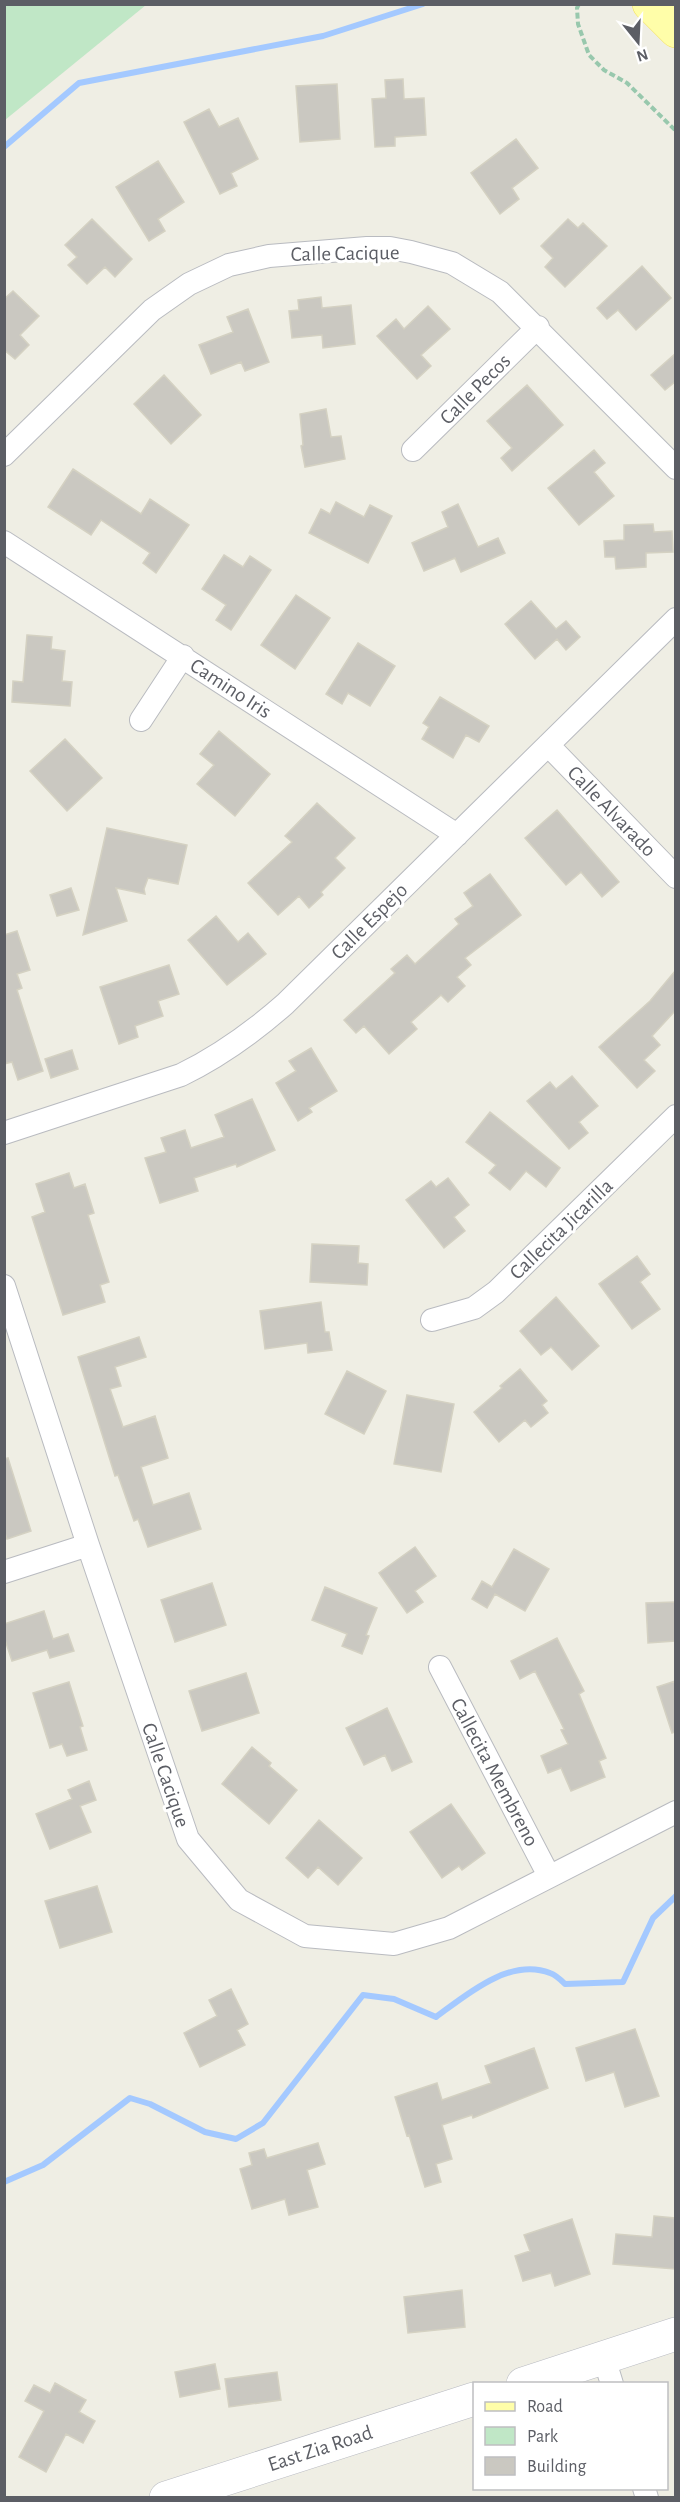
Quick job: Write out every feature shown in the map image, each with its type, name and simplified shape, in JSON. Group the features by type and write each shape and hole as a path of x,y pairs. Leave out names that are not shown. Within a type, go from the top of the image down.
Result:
{"main road":[{"path":"649,4 675,31"}],"street":[{"name":"Calle Cacique","path":"4,454 170,295 209,273 248,260 287,254 367,248 411,252 452,263 484,281 513,303 538,327 675,468"},
{"name":"Calle Pecos","path":"413,450 538,327"},
{"name":"Camino Iris","path":"4,542 457,835"},
{"name":"Calle Espejo","path":"4,1133 156,1084 189,1071 227,1050 285,1005 675,619"},
{"path":"141,720 183,656"},
{"name":"Calle Alvarado","path":"548,745 675,877"},
{"name":"Callecita Jicarilla","path":"432,1320 474,1308 496,1292 675,1116"},
{"name":"Calle Cacique","path":"4,1286 88,1545 188,1839 239,1900 305,1936 394,1944 449,1928 675,1812"},
{"path":"4,1572 88,1545"},
{"name":"Callecita Membreno","path":"440,1667 549,1876"},
{"path":"536,2382 608,2371 675,2334"},
{"name":"East Zia Road","path":"166,2498 473,2399"}],"path":[{"path":"579,4 578,24 589,55 604,70 627,83 675,131"}],"green space":[{"path":"5,4 146,4 146,5 5,120"}],"building":[{"path":"403,79 404,99 424,98 426,135 395,137 395,146 375,147 372,99 386,98 385,80"},
{"path":"337,84 340,139 300,142 296,86"},
{"path":"209,109 219,127 238,118 258,159 231,173 237,186 220,194 184,122"},
{"path":"516,139 538,168 512,188 519,199 500,214 471,173"},
{"path":"158,161 184,202 158,219 165,231 149,241 116,187"},
{"path":"92,219 132,259 115,277 105,267 87,284 68,265 77,257 65,245"},
{"path":"568,219 578,228 583,223 607,246 565,287 545,267 553,258 541,246"},
{"path":"642,266 671,298 636,330 618,310 607,319 597,308"},
{"path":"13,291 39,316 20,335 29,345 15,359 4,350 4,299"},
{"path":"321,297 322,308 351,305 355,344 323,348 322,335 292,338 289,311 299,310 298,300"},
{"path":"428,306 450,329 421,355 431,366 417,379 377,336 396,319 404,329"},
{"path":"248,309 269,362 245,371 241,362 211,374 199,345 233,332 227,317"},
{"path":"675,354 675,382 665,390 651,375"},
{"path":"164,375 201,415 171,444 134,404"},
{"path":"527,385 563,425 512,471 501,458 512,448 487,421"},
{"path":"326,409 331,437 341,436 345,459 305,467 301,446 303,445 300,414"},
{"path":"594,450 605,463 594,472 614,496 579,525 548,488"},
{"path":"73,469 141,514 150,499 189,525 156,573 143,563 150,553 101,520 91,535 48,507"},
{"path":"336,502 364,517 370,505 392,516 368,563 309,533 321,509 330,514"},
{"path":"458,504 478,547 498,538 505,553 461,572 455,558 424,571 412,543 448,527 442,512"},
{"path":"653,524 654,532 672,531 673,552 646,553 646,567 616,569 615,557 605,557 604,541 624,540 624,525"},
{"path":"224,555 243,567 250,556 271,570 231,630 216,620 226,605 202,589"},
{"path":"296,595 330,618 295,669 261,645"},
{"path":"531,601 556,629 566,621 580,637 566,650 557,639 535,659 505,624"},
{"path":"27,635 52,637 51,649 65,651 62,681 72,682 70,706 12,702 13,681 23,682"},
{"path":"358,643 395,666 370,706 348,693 342,704 326,694"},
{"path":"440,697 489,726 479,742 466,735 453,758 422,739 429,727 423,723"},
{"path":"219,731 270,774 235,816 197,784 214,765 200,754"},
{"path":"65,739 102,778 67,811 30,771"},
{"path":"317,803 355,838 335,858 345,868 309,908 299,896 278,915 248,883 292,842 285,836"},
{"path":"557,810 619,882 602,897 581,872 566,885 525,838"},
{"path":"107,828 187,845 178,884 148,878 144,889 145,894 116,888 127,921 83,935"},
{"path":"490,874 521,915 465,958 471,965 457,977 465,986 448,1002 441,995 411,1022 417,1029 389,1054 364,1026 356,1033 344,1020 395,973 391,969 407,955 415,964 459,924 455,919 473,906 464,893"},
{"path":"71,888 79,910 57,916 50,895"},
{"path":"216,916 238,942 248,933 266,954 227,985 188,940"},
{"path":"17,931 30,970 17,974 22,988 17,990 43,1071 18,1080 12,1062 4,1064 4,935"},
{"path":"169,965 179,994 158,1001 163,1016 135,1026 138,1037 119,1044 100,987"},
{"path":"675,971 675,1011 652,1036 660,1045 644,1060 655,1071 637,1088 599,1047 650,1001"},
{"path":"311,1048 337,1091 309,1108 312,1112 298,1121 276,1083 296,1071 289,1061"},
{"path":"72,1050 78,1069 51,1078 45,1059"},
{"path":"572,1076 598,1106 579,1122 588,1133 569,1149 527,1101 550,1082 556,1089"},
{"path":"252,1099 275,1150 237,1167 236,1164 194,1178 198,1191 160,1203 145,1158 166,1152 161,1138 185,1130 191,1148 224,1137 215,1115"},
{"path":"490,1112 560,1168 546,1187 526,1171 510,1190 489,1173 496,1165 466,1142"},
{"path":"69,1173 74,1188 85,1184 94,1213 88,1215 109,1282 100,1285 105,1302 63,1315 32,1217 45,1212 36,1184"},
{"path":"448,1178 469,1205 454,1217 465,1231 444,1248 406,1200 431,1181 436,1187"},
{"path":"312,1244 359,1246 358,1263 368,1264 367,1285 310,1282"},
{"path":"637,1256 650,1274 640,1282 660,1309 632,1329 599,1284"},
{"path":"556,1297 599,1346 572,1370 551,1347 541,1355 520,1331"},
{"path":"321,1302 325,1332 329,1332 332,1350 308,1353 307,1343 265,1349 260,1311"},
{"path":"139,1337 146,1357 115,1367 121,1386 110,1389 123,1427 155,1416 168,1458 141,1467 153,1505 189,1493 201,1529 148,1547 138,1519 134,1521 118,1475 115,1476 78,1357"},
{"path":"520,1369 547,1401 542,1405 548,1413 531,1427 525,1420 499,1442 474,1412"},
{"path":"347,1371 386,1391 364,1434 325,1414"},
{"path":"407,1395 454,1404 441,1472 394,1464"},
{"path":"8,1458 31,1531 7,1539 4,1530 4,1459"},
{"path":"415,1547 436,1576 415,1591 423,1602 407,1613 379,1573"},
{"path":"514,1549 549,1569 525,1611 495,1594 487,1608 472,1599 482,1581 492,1587"},
{"path":"212,1583 226,1625 175,1642 161,1600"},
{"path":"325,1587 377,1608 366,1635 369,1636 362,1654 342,1646 347,1634 312,1620"},
{"path":"675,1602 675,1641 648,1643 646,1603"},
{"path":"44,1611 53,1639 68,1634 74,1651 50,1658 47,1650 12,1661 4,1637 4,1624"},
{"path":"557,1638 584,1691 579,1694 606,1758 599,1761 605,1777 571,1791 561,1768 548,1773 541,1756 568,1744 561,1730 564,1729 535,1671 520,1679 511,1661"},
{"path":"246,1673 259,1713 202,1731 189,1691"},
{"path":"675,1681 675,1732 672,1733 657,1687"},
{"path":"69,1682 83,1726 80,1727 87,1750 67,1756 62,1744 50,1748 33,1693"},
{"path":"387,1708 412,1762 392,1771 385,1755 364,1765 346,1728"},
{"path":"252,1747 271,1763 269,1766 297,1790 269,1824 222,1784"},
{"path":"89,1781 96,1800 80,1806 91,1832 50,1849 36,1814 72,1799 68,1790"},
{"path":"451,1804 485,1853 462,1870 459,1866 442,1878 410,1832"},
{"path":"319,1820 362,1858 338,1885 318,1867 308,1878 286,1858"},
{"path":"97,1886 112,1932 60,1948 45,1901"},
{"path":"231,1989 248,2024 237,2030 245,2045 200,2067 184,2033 217,2016 209,2000"},
{"path":"635,2029 659,2096 625,2107 614,2072 586,2081 576,2048"},
{"path":"534,2048 548,2088 473,2118 472,2115 442,2125 452,2159 436,2164 441,2182 425,2187 395,2097 437,2083 442,2100 491,2083 485,2066"},
{"path":"318,2143 325,2164 307,2170 318,2207 289,2215 285,2199 252,2209 240,2169 252,2165 249,2153 264,2149 267,2158"},
{"path":"654,2216 675,2218 675,2269 613,2264 616,2234 652,2237"},
{"path":"572,2219 590,2274 555,2286 551,2273 523,2281 515,2256 530,2251 524,2235"},
{"path":"462,2290 465,2327 408,2333 404,2297"},
{"path":"215,2364 220,2389 180,2397 175,2372"},
{"path":"277,2372 281,2400 229,2407 225,2379"},
{"path":"55,2383 86,2400 79,2412 95,2421 83,2443 66,2434 46,2472 19,2457 44,2411 25,2401 34,2385 50,2393"}],"waterway":[{"path":"4,147 79,83 323,36 423,4"},
{"path":"4,2182 43,2165 130,2098 150,2104 205,2132 236,2139 263,2123 363,1995 394,1999 436,2017 489,1981 520,1970 535,1969 550,1973 565,1984 623,1982 653,1918 676,1896"}]}
